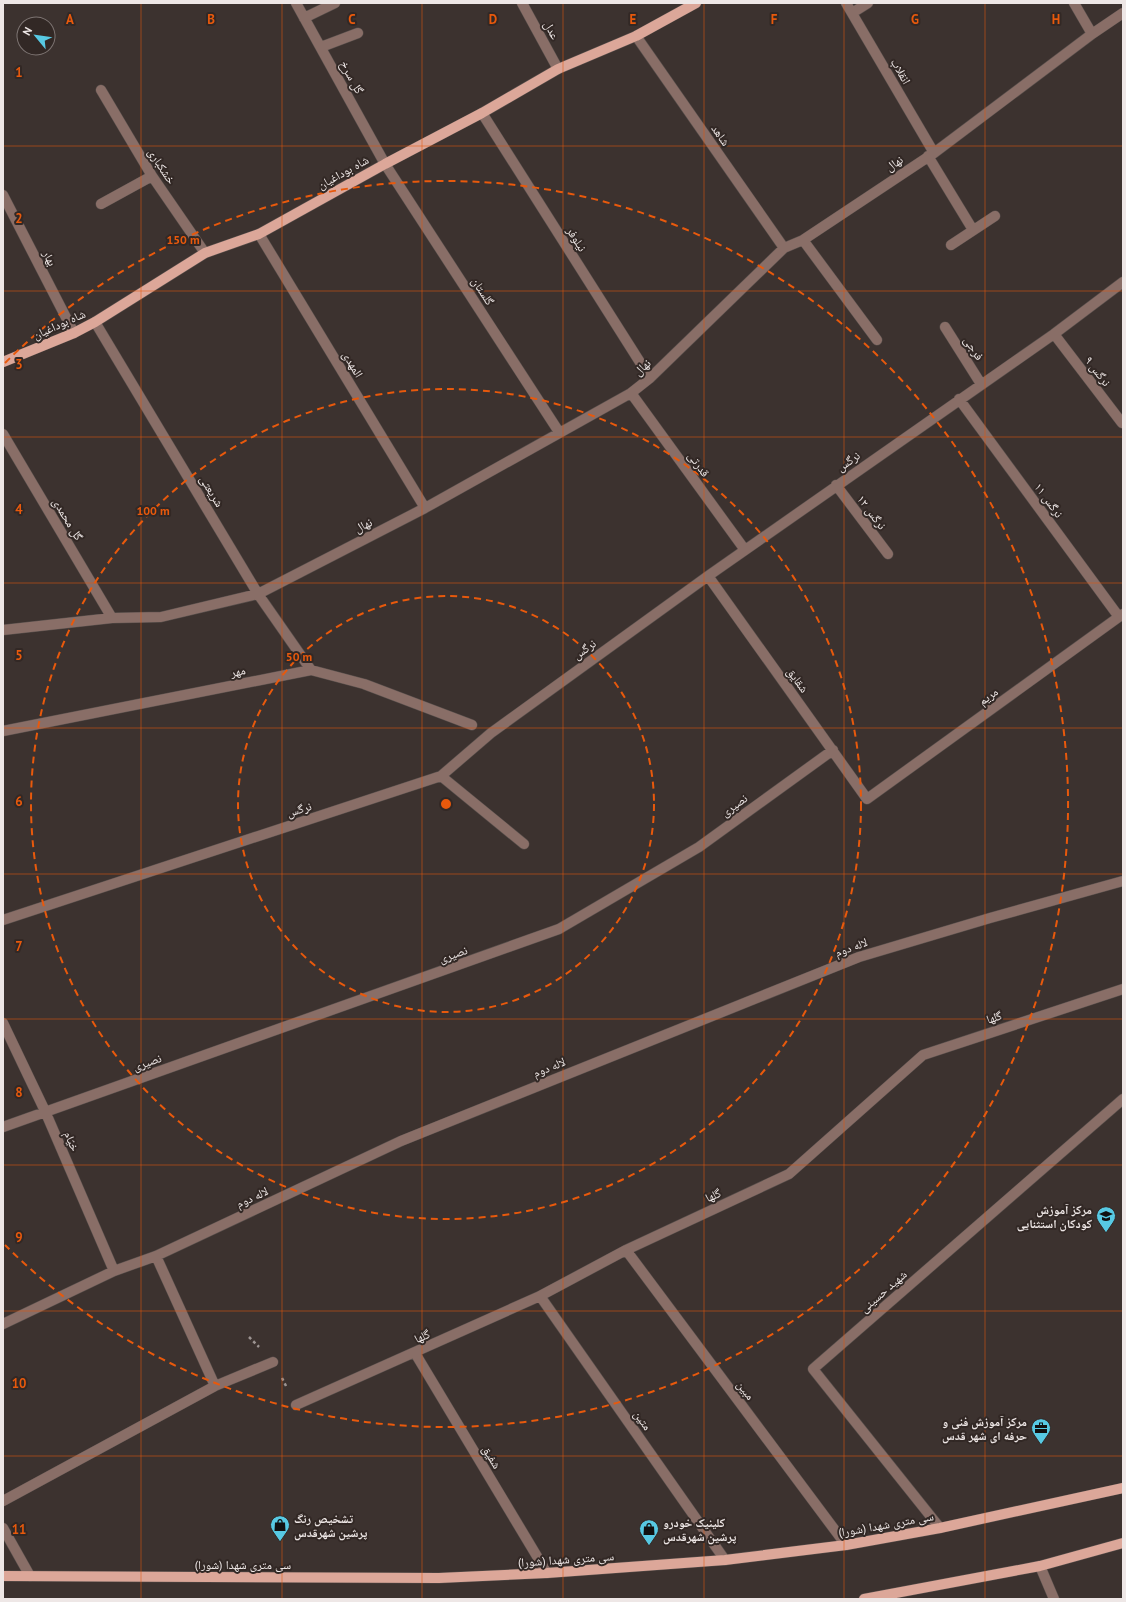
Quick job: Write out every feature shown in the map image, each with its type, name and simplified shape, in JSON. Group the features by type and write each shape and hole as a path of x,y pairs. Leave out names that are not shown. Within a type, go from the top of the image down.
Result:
{"main road":[{"name":"شاه بوداغیان","path":"4,359 74,333 95,322 205,253 259,234 385,164 482,113 558,69 636,36 696,3"},
{"name":"سی متری شهدا (شورا)","path":"3,1576 439,1578 547,1573 725,1560 846,1544 940,1528 1123,1488"},
{"path":"864,1599 1040,1566 1123,1543"}],"street":[{"name":"گل سرخ","path":"296,3 385,164"},
{"path":"304,18 335,3"},
{"name":"عدل","path":"522,3 558,69"},
{"name":"انقلاب","path":"846,3 973,230"},
{"path":"852,13 868,3"},
{"path":"1074,3 1092,34"},
{"name":"نهال","path":"3,630 112,618 161,617 258,594 425,508 631,393 650,378 784,248 803,240 931,154 1092,34 1123,13"},
{"path":"321,47 358,33"},
{"name":"شاهد","path":"636,36 784,248"},
{"name":"خشکباری","path":"101,90 152,176 205,253"},
{"name":"نیلوفر","path":"482,113 650,378"},
{"name":"گلستان","path":"385,164 559,432"},
{"path":"102,204 152,176"},
{"name":"بهار","path":"3,196 74,333"},
{"path":"951,245 995,216"},
{"name":"المهدی","path":"259,234 425,508"},
{"path":"803,240 877,340"},
{"name":"نرگس","path":"3,920 441,776 491,733 836,485 1054,334 1123,282"},
{"name":"شریعتی","path":"95,322 258,594 311,670"},
{"name":"فرجی","path":"945,327 981,384"},
{"name":"نرگس ۹","path":"1054,334 1122,423"},
{"name":"قدرتی","path":"631,393 745,550"},
{"name":"نرگس ۱۱","path":"959,399 1121,615"},
{"name":"گل محمدی","path":"3,434 112,618"},
{"name":"نرگس ۱۲","path":"836,485 888,554"},
{"name":"شقایق","path":"708,576 868,799"},
{"name":"مریم","path":"868,799 1121,615"},
{"name":"مهر","path":"3,731 311,670 364,684 472,725"},
{"name":"نصیری","path":"3,1127 559,929 699,847 833,750"},
{"path":"441,776 524,844"},
{"name":"لاله دوم","path":"3,1324 114,1271 156,1256 401,1141 859,957 990,918 1123,881"},
{"name":"گلها","path":"296,1405 540,1296 626,1250 789,1174 923,1055 1123,989"},
{"name":"خیّام","path":"3,1023 45,1111 114,1271"},
{"name":"شهید حسینی","path":"940,1528 813,1369 1123,1099"},
{"name":"مبین","path":"626,1250 846,1544"},
{"path":"156,1256 215,1386"},
{"name":"متین","path":"540,1296 725,1560"},
{"name":"شفیق","path":"414,1353 547,1573"},
{"path":"3,1501 215,1386 274,1362"},
{"path":"3,1528 30,1576"},
{"path":"1040,1566 1054,1599"}],"place":[{"name":"مرکز آموزش کودکان استثنایی","path":"1106,1233"},
{"name":"مرکز آموزش فنی و حرفه ای شهر قدس","path":"1041,1445"},
{"name":"تشخیص رنگ پرشین شهرقدس","path":"280,1542"},
{"name":"کلینیک خودرو پرشین شهرقدس","path":"649,1546"}]}
